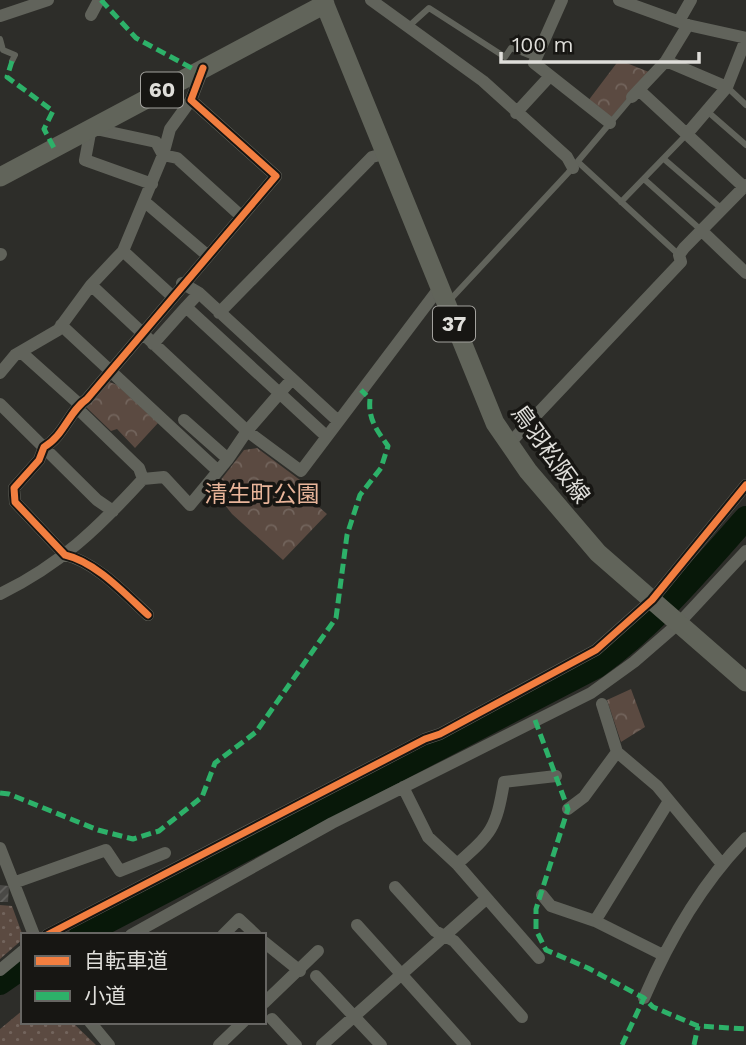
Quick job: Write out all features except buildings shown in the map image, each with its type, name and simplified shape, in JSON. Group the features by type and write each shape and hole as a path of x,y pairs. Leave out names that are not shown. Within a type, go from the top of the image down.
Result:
{"main road":[{"name":"60","path":"0,177 324,2"},
{"name":"鳥羽松阪線","path":"324,2 383,154 495,423 545,492 598,552 746,682"}],"street":[{"path":"0,16 48,0"},
{"path":"91,15 99,0"},
{"path":"371,0 483,81 575,165"},
{"path":"562,0 534,63 610,123"},
{"path":"619,0 684,23 746,38 727,88 686,135"},
{"path":"509,444 681,262 679,255 745,186 636,94 666,61 684,23 691,0"},
{"path":"666,61 727,88"},
{"path":"2,367 61,326 90,285 123,251 152,184 170,129 191,100 203,68"},
{"path":"516,113 550,76"},
{"path":"148,615 118,587 76,558 65,555 15,502 14,488 39,460 44,447 54,441 78,407 276,176 191,100"},
{"path":"152,184 85,160 91,128 156,142 163,155 177,158 241,216"},
{"path":"219,313 372,157 383,154"},
{"path":"145,202 207,255"},
{"path":"701,230 746,273"},
{"path":"123,251 172,296"},
{"path":"182,283 200,293 338,421"},
{"path":"90,285 247,431 301,471 338,421 443,296"},
{"path":"153,344 200,293"},
{"path":"186,307 326,436"},
{"path":"61,326 111,369 218,471"},
{"path":"21,352 139,468 143,479"},
{"path":"0,594 41,574 65,555 143,479 164,477 190,505 247,431 292,379"},
{"path":"0,404 97,500 113,511"},
{"path":"184,420 228,459"},
{"path":"51,933 388,757 440,734 596,650 652,600 746,485"},
{"path":"135,933 404,787 591,693 634,662 679,623 746,551"},
{"path":"602,704 617,752 657,786 721,863"},
{"path":"568,809 584,797 617,752"},
{"path":"457,864 490,835 497,821 504,782 556,776"},
{"path":"404,787 428,837 457,864 539,958"},
{"path":"595,921 670,801"},
{"path":"644,998 663,955 721,863 746,838"},
{"path":"0,848 16,882 33,933"},
{"path":"16,882 106,850 120,872 164,853"},
{"path":"396,887 435,931 454,940 522,1017"},
{"path":"542,895 551,906 595,921 663,955"},
{"path":"322,1045 486,899"},
{"path":"225,933 239,919 254,933"},
{"path":"357,925 465,1045"},
{"path":"266,944 300,971"},
{"path":"266,999 300,971 318,951"},
{"path":"0,970 21,953"},
{"path":"316,976 381,1045"},
{"path":"272,1019 296,1045"},
{"path":"92,1024 109,1045"},
{"path":"219,1045 241,1024"}],"lane":[{"path":"408,28 429,8 505,57 511,48 536,58"},
{"path":"0,39 3,50 15,55 12,61"},
{"path":"727,88 746,105"},
{"path":"443,296 575,165 636,94"},
{"path":"707,111 746,145"},
{"path":"621,202 686,135"},
{"path":"664,159 722,209"},
{"path":"575,165 676,249 679,255"},
{"path":"644,179 701,230"}],"green space":[{"path":"619,60 649,72 609,120 588,101"},
{"path":"107,381 117,385 158,423 135,448 117,429 111,431 86,407"},
{"name":"清生町公園","path":"257,448 300,480 296,487 327,514 283,560 232,514 213,490 244,450"},
{"path":"631,689 645,727 621,742 607,700"},
{"path":"0,905 12,906 22,933 21,941 0,959"},
{"path":"21,1012 21,1024 74,1024 96,1045 0,1045 0,1029"}],"waterway":[{"path":"85,933 597,666 657,615 746,518"},
{"path":"0,983 21,968"}],"marked path":[{"path":"101,0 136,38 197,71"},
{"path":"12,61 7,77 53,111 44,129 54,148"},
{"path":"0,793 9,794 98,830 133,839 159,831 202,797 215,763 256,732 336,618 347,535 360,495 381,468 388,446 372,418 370,399 361,390"},
{"path":"535,720 568,809 536,909 536,930 546,950 588,968 644,998 653,1007 698,1026 746,1029"},
{"path":"622,1045 644,998"},
{"path":"694,1045 698,1026"}],"cycle path":[{"path":"148,615 88,564 65,555 15,502 14,488 39,460 44,447 57,437 81,404 276,176 191,100 203,68"},
{"path":"51,933 425,739 440,734 596,650 652,600 746,485"}]}
